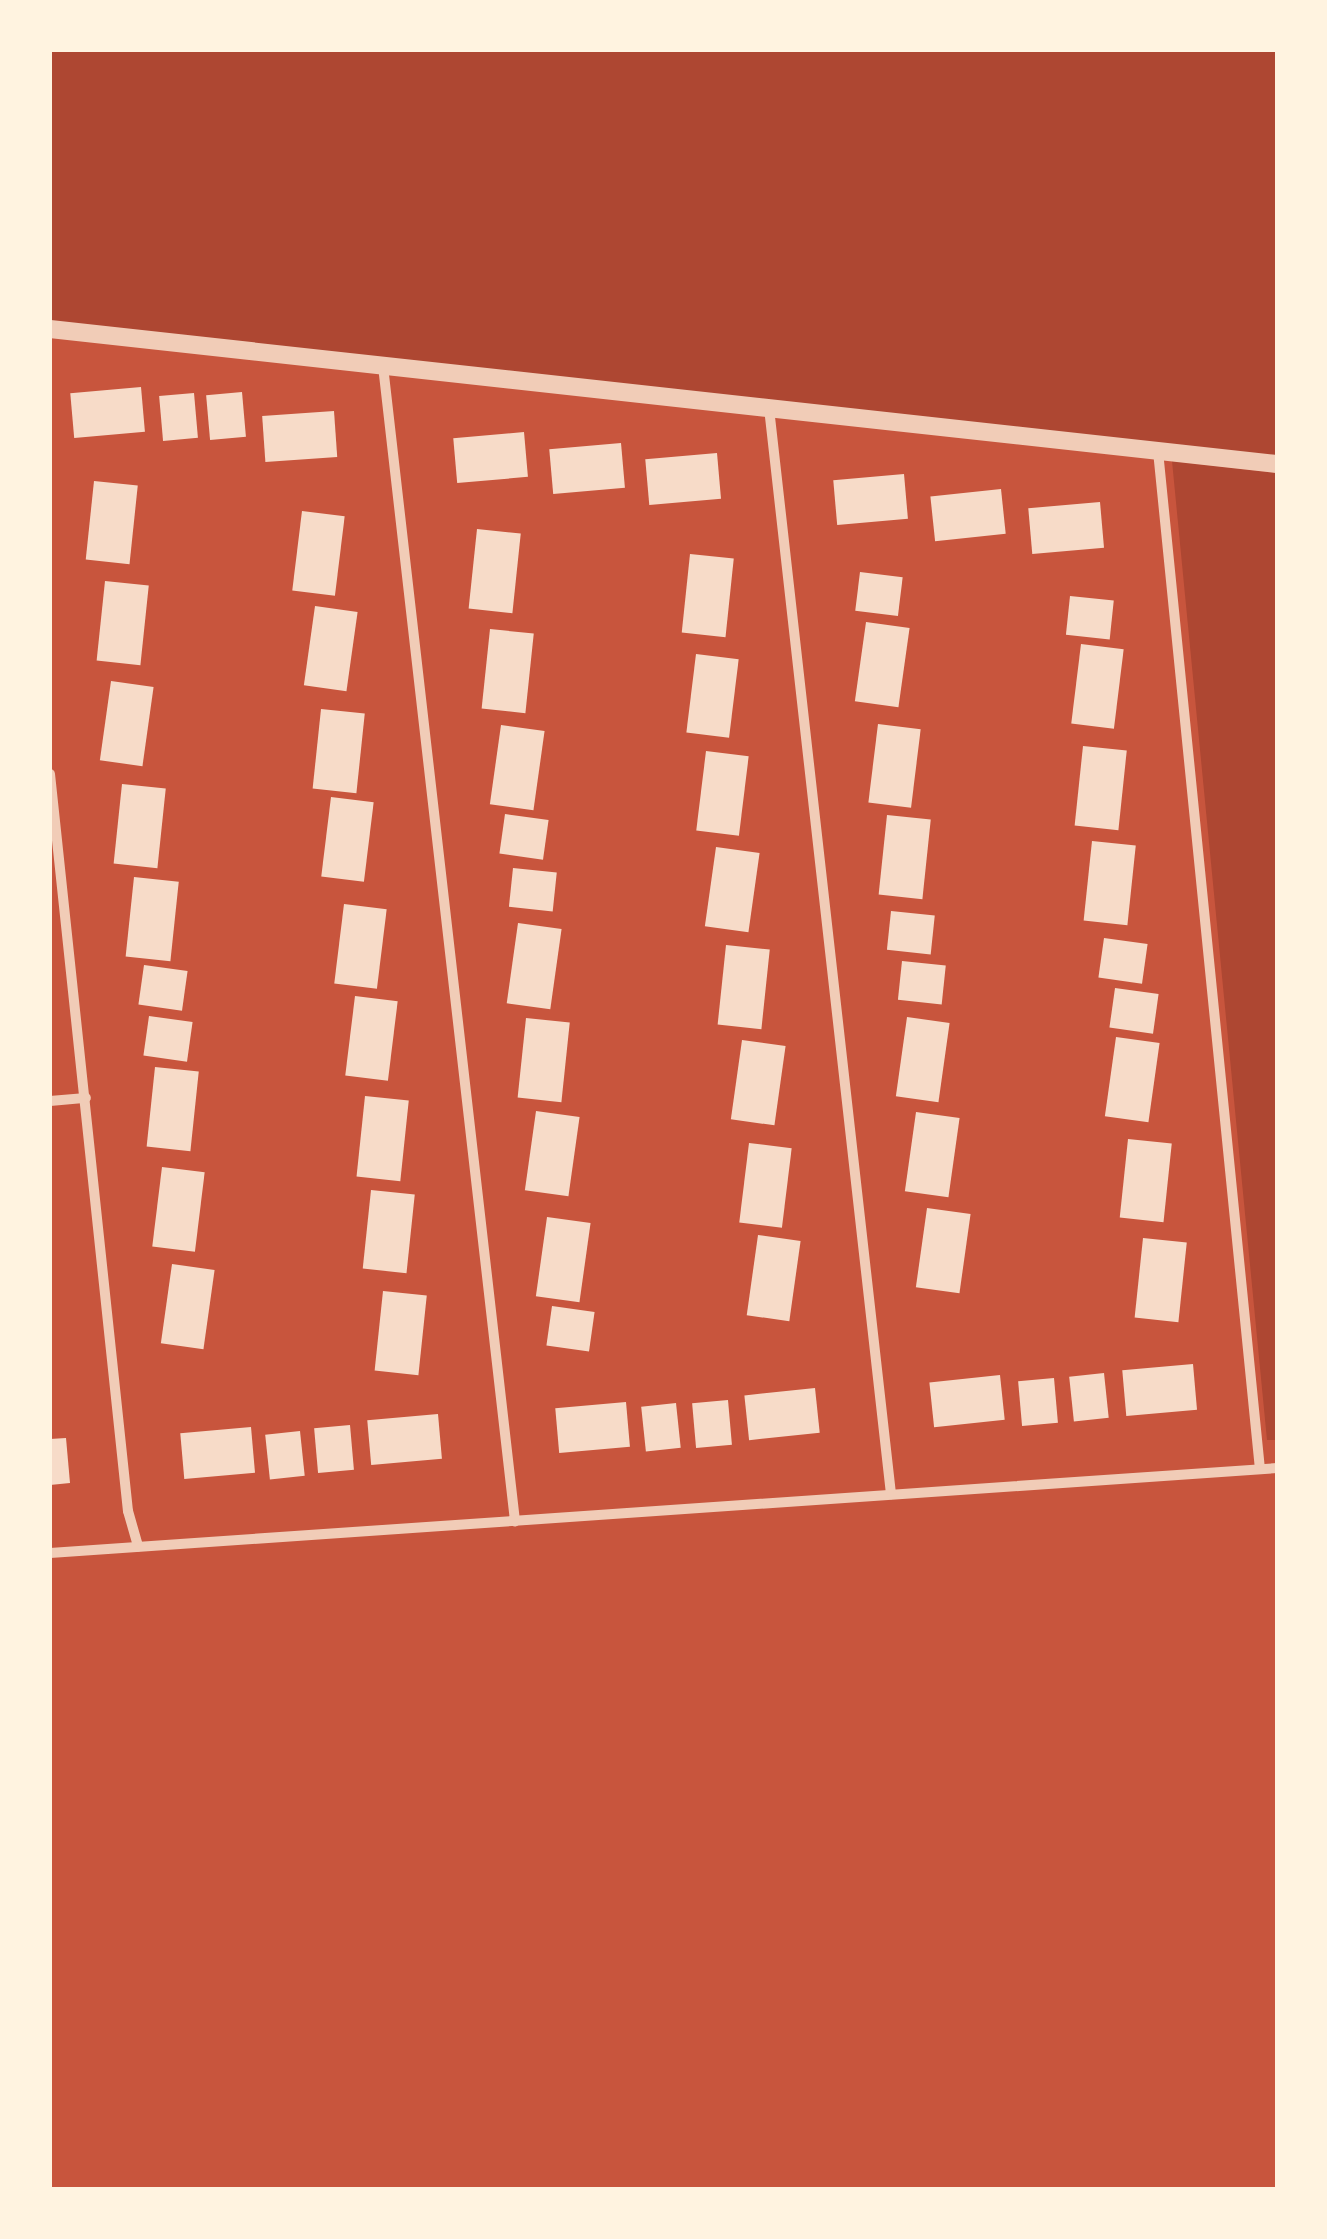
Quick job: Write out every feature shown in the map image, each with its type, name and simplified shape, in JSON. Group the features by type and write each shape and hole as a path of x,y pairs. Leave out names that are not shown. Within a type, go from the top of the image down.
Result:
{"street":[{"path":"50,329 1277,464"},
{"path":"383,365 514,1521"},
{"path":"768,408 891,1494"},
{"path":"1158,451 1260,1469"},
{"path":"50,774 128,1511 138,1547"},
{"path":"50,1101 86,1098"},
{"path":"50,1553 1277,1468"}],"shaded area":[{"path":"50,50 1277,50 1277,460 50,327"},
{"path":"1172,461 1277,473 1277,1440 1267,1440"}],"building":[{"path":"141,387 145,432 74,438 70,393"},
{"path":"242,392 246,437 210,440 206,395"},
{"path":"194,393 198,438 163,441 159,396"},
{"path":"334,411 337,457 265,462 262,416"},
{"path":"524,432 528,477 457,483 453,438"},
{"path":"621,443 625,488 553,494 549,449"},
{"path":"717,453 721,499 649,505 645,459"},
{"path":"904,474 908,519 837,525 833,480"},
{"path":"94,481 138,486 130,564 86,560"},
{"path":"1001,489 1006,534 935,541 930,496"},
{"path":"1100,502 1104,548 1032,554 1028,508"},
{"path":"302,511 345,516 335,596 292,590"},
{"path":"477,529 521,534 512,613 469,609"},
{"path":"690,554 734,559 726,637 682,633"},
{"path":"860,572 903,577 898,616 855,611"},
{"path":"105,581 149,586 140,665 97,661"},
{"path":"1070,596 1114,601 1110,639 1066,635"},
{"path":"315,606 358,612 346,691 304,685"},
{"path":"866,622 910,628 898,707 855,701"},
{"path":"490,629 534,634 525,713 482,709"},
{"path":"1081,644 1124,649 1114,729 1071,723"},
{"path":"696,654 739,659 729,738 686,732"},
{"path":"111,681 154,687 142,766 100,760"},
{"path":"321,709 365,714 356,793 313,789"},
{"path":"878,724 921,729 911,808 868,802"},
{"path":"501,725 545,731 533,810 490,804"},
{"path":"1083,746 1127,751 1118,830 1075,826"},
{"path":"706,751 749,756 739,836 696,830"},
{"path":"122,784 166,789 157,868 114,864"},
{"path":"331,797 374,802 364,882 321,876"},
{"path":"505,814 549,820 543,860 499,854"},
{"path":"887,815 931,820 922,899 879,895"},
{"path":"1092,841 1136,846 1127,925 1084,921"},
{"path":"716,847 760,853 748,932 705,926"},
{"path":"513,868 557,873 553,911 509,907"},
{"path":"134,877 179,882 170,961 126,957"},
{"path":"344,904 387,909 377,989 334,983"},
{"path":"891,911 935,916 931,954 887,950"},
{"path":"518,923 562,929 550,1009 507,1003"},
{"path":"1104,938 1148,944 1142,984 1098,978"},
{"path":"726,945 770,950 761,1029 718,1025"},
{"path":"902,961 946,966 942,1004 898,1000"},
{"path":"144,965 188,971 182,1011 138,1005"},
{"path":"1115,988 1159,994 1153,1034 1109,1028"},
{"path":"355,996 398,1001 388,1081 345,1075"},
{"path":"149,1016 193,1022 187,1062 143,1056"},
{"path":"907,1017 950,1023 938,1102 896,1096"},
{"path":"526,1018 570,1023 561,1102 518,1098"},
{"path":"1116,1037 1160,1043 1148,1122 1105,1116"},
{"path":"742,1040 786,1046 774,1125 731,1119"},
{"path":"155,1067 199,1072 190,1151 147,1147"},
{"path":"365,1096 409,1101 400,1181 357,1177"},
{"path":"536,1111 580,1117 568,1196 525,1190"},
{"path":"916,1112 960,1118 948,1197 905,1191"},
{"path":"1128,1139 1172,1144 1164,1222 1120,1218"},
{"path":"749,1143 792,1148 782,1228 739,1222"},
{"path":"162,1167 205,1172 195,1252 152,1246"},
{"path":"371,1190 415,1195 407,1273 363,1269"},
{"path":"927,1208 971,1214 959,1293 916,1287"},
{"path":"547,1217 591,1223 579,1302 536,1296"},
{"path":"758,1235 801,1241 789,1321 747,1315"},
{"path":"1143,1238 1187,1243 1178,1322 1135,1318"},
{"path":"172,1264 215,1270 203,1349 161,1343"},
{"path":"383,1291 427,1296 418,1375 375,1371"},
{"path":"552,1306 595,1312 589,1352 546,1346"},
{"path":"1193,1364 1197,1410 1126,1416 1122,1370"},
{"path":"1104,1373 1109,1418 1074,1421 1069,1377"},
{"path":"1000,1375 1005,1420 934,1427 929,1382"},
{"path":"1054,1378 1058,1423 1022,1426 1018,1381"},
{"path":"815,1388 820,1433 749,1440 744,1395"},
{"path":"728,1400 732,1445 696,1448 692,1403"},
{"path":"626,1402 630,1447 559,1453 555,1408"},
{"path":"676,1403 681,1448 646,1451 641,1407"},
{"path":"438,1414 442,1459 371,1465 367,1420"},
{"path":"350,1425 354,1470 318,1473 314,1428"},
{"path":"251,1427 255,1473 184,1479 180,1433"},
{"path":"300,1431 305,1476 270,1479 265,1435"},
{"path":"66,1438 70,1483 50,1485 50,1439"}]}
